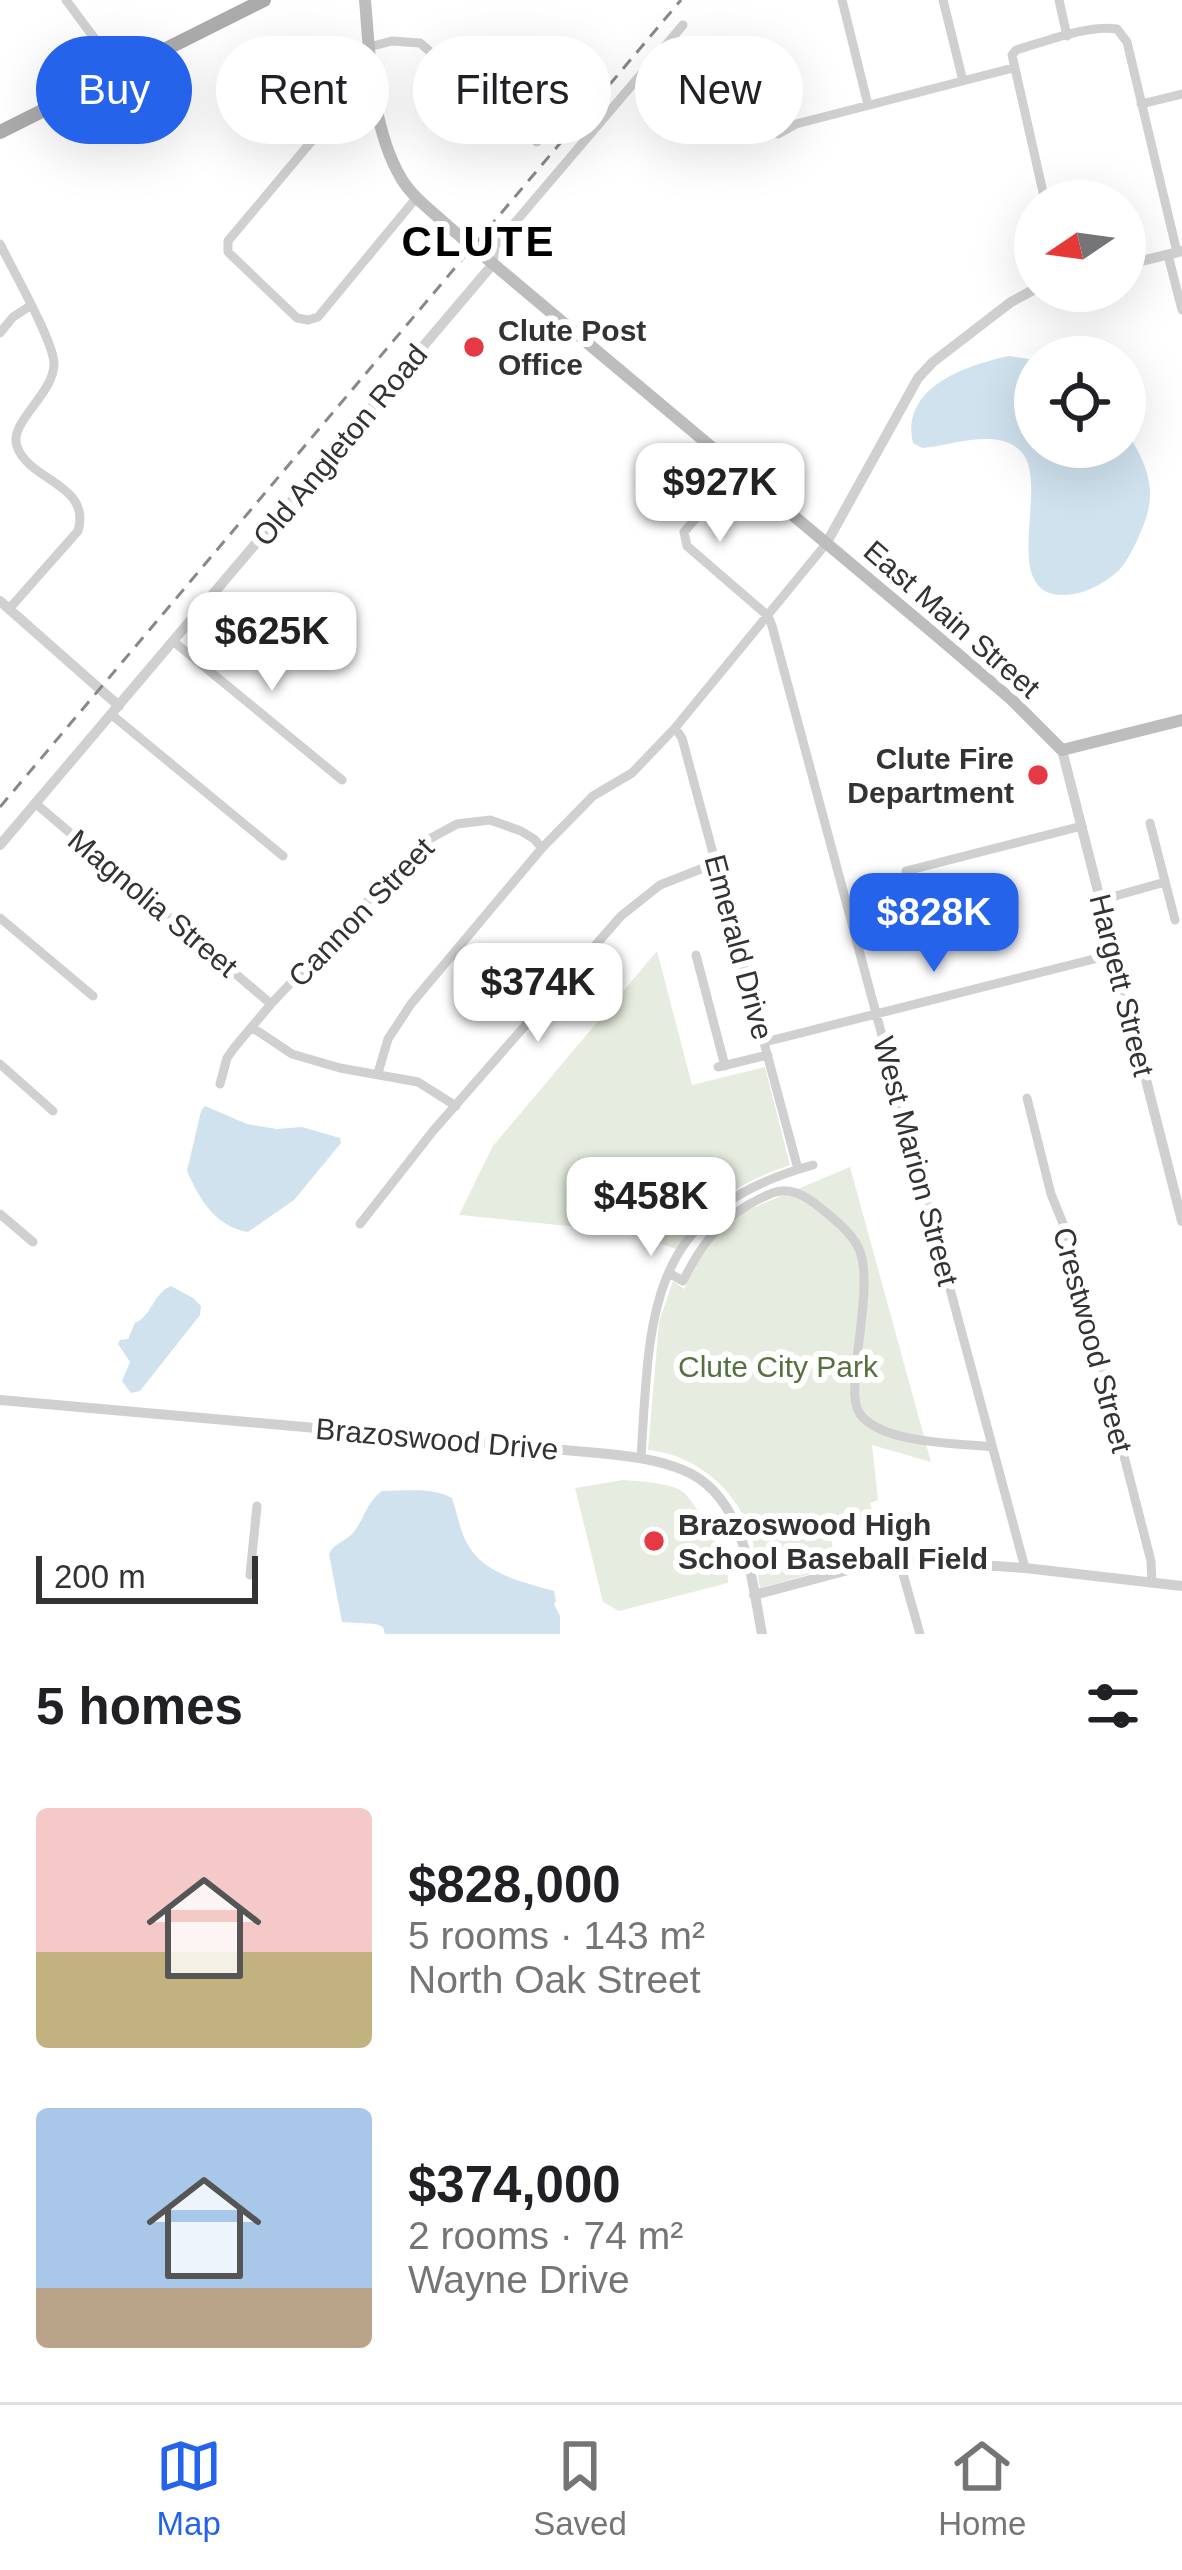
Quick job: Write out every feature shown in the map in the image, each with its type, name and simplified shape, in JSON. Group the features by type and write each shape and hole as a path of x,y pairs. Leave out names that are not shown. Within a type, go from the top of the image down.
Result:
{"main road":[{"path":"192,36 264,0"},
{"name":"East Main Street","path":"365,0 368,36"},
{"path":"0,132 36,114"},
{"name":"East Main Street","path":"387,144 400,177 417,197 1012,700 1062,749"},
{"path":"1062,749 1182,720"}],"street":[{"path":"66,0 93,36"},
{"path":"842,0 868,105"},
{"path":"943,0 963,81"},
{"path":"1059,0 1067,36"},
{"path":"494,264 496,246 683,25"},
{"path":"1040,180 1012,55 1067,36 1118,29 1127,42 1176,253 1182,310"},
{"path":"803,122 1013,68"},
{"path":"1141,104 1182,94"},
{"path":"309,144 228,241 228,252 298,318 318,317 417,197"},
{"path":"0,244 54,360 48,387 16,431 15,444 77,502 82,517 78,531 5,605 283,856"},
{"path":"1146,260 1176,253"},
{"name":"Old Angleton Road","path":"0,845 494,264"},
{"path":"378,1072 388,1039 411,1004 542,848 593,796 632,773 675,728 826,544 918,378 1014,300"},
{"path":"0,333 30,306"},
{"path":"737,470 684,532 684,538 687,546 768,616"},
{"name":"West Marion Street","path":"768,616 1024,1568"},
{"path":"173,641 342,780"},
{"name":"Emerald Drive","path":"675,728 682,738 798,1169"},
{"name":"Hargett Street","path":"1062,749 1182,1220"},
{"name":"Magnolia Street","path":"35,803 271,1004"},
{"name":"Cannon Street","path":"220,1084 227,1058 271,1004 422,843 442,830 490,820 520,831 542,848"},
{"path":"1150,823 1175,920"},
{"path":"906,871 1082,826"},
{"path":"360,1224 433,1131 633,904 674,878 716,863"},
{"path":"1100,900 1165,882"},
{"path":"0,918 93,996"},
{"path":"764,1042 1114,954"},
{"path":"696,955 721,1066 768,1054"},
{"path":"253,1028 278,1047 308,1060 418,1082 456,1106"},
{"path":"0,1064 52,1111"},
{"name":"Crestwood Street","path":"1027,1098 1151,1561 1152,1582"},
{"path":"641,1458 658,1300 692,1233 715,1210 757,1184 813,1165"},
{"path":"669,1273 682,1281 715,1231 774,1190 784,1189 810,1200 849,1235 864,1264 855,1379 858,1411 898,1436 992,1447"},
{"path":"0,1214 33,1242"},
{"name":"Brazoswood Drive","path":"0,1400 641,1458 687,1471 718,1493 737,1527 761,1634"},
{"path":"250,1575 257,1506"},
{"path":"754,1595 899,1559 1182,1586"},
{"path":"899,1559 920,1634"}],"green space":[{"path":"657,951 692,1085 765,1067 790,1165 725,1196 676,1249 629,1232 459,1215 493,1146"},
{"name":"Clute City Park","path":"850,1167 931,1462 872,1445 878,1500 870,1503 875,1522 830,1532 836,1567 760,1588 749,1529 729,1494 693,1464 648,1450 659,1322 673,1281 684,1289 731,1217"},
{"name":"Brazoswood High School Baseball Field","path":"623,1480 668,1486 686,1495 721,1545 728,1583 619,1611 603,1602 575,1488"}],"water":[{"path":"1014,357 1014,446 991,439 922,448 913,443 912,424 927,393 974,366"},
{"path":"1028,468 1145,468 1149,506 1118,571 1084,592 1060,595 1043,589 1033,577 1029,559"},
{"path":"205,1106 247,1124 302,1127 340,1138 341,1143 294,1200 248,1232 236,1229 210,1210 187,1171"},
{"path":"171,1286 201,1306 200,1315 140,1391 131,1393 122,1381 130,1362 118,1344 128,1339 135,1323"},
{"path":"382,1491 427,1491 452,1498 465,1540 484,1564 554,1591 560,1634 385,1634 376,1624 342,1622 329,1554 352,1534"}],"railway":[{"path":"0,807 681,0"}],"place":[{"name":"Clute Post Office","path":"474,347"},
{"name":"Clute Fire Department","path":"1038,775"},
{"name":"Brazoswood High School Baseball Field","path":"654,1541"}],"district":[{"name":"CLUTE","path":"479,241"}]}
